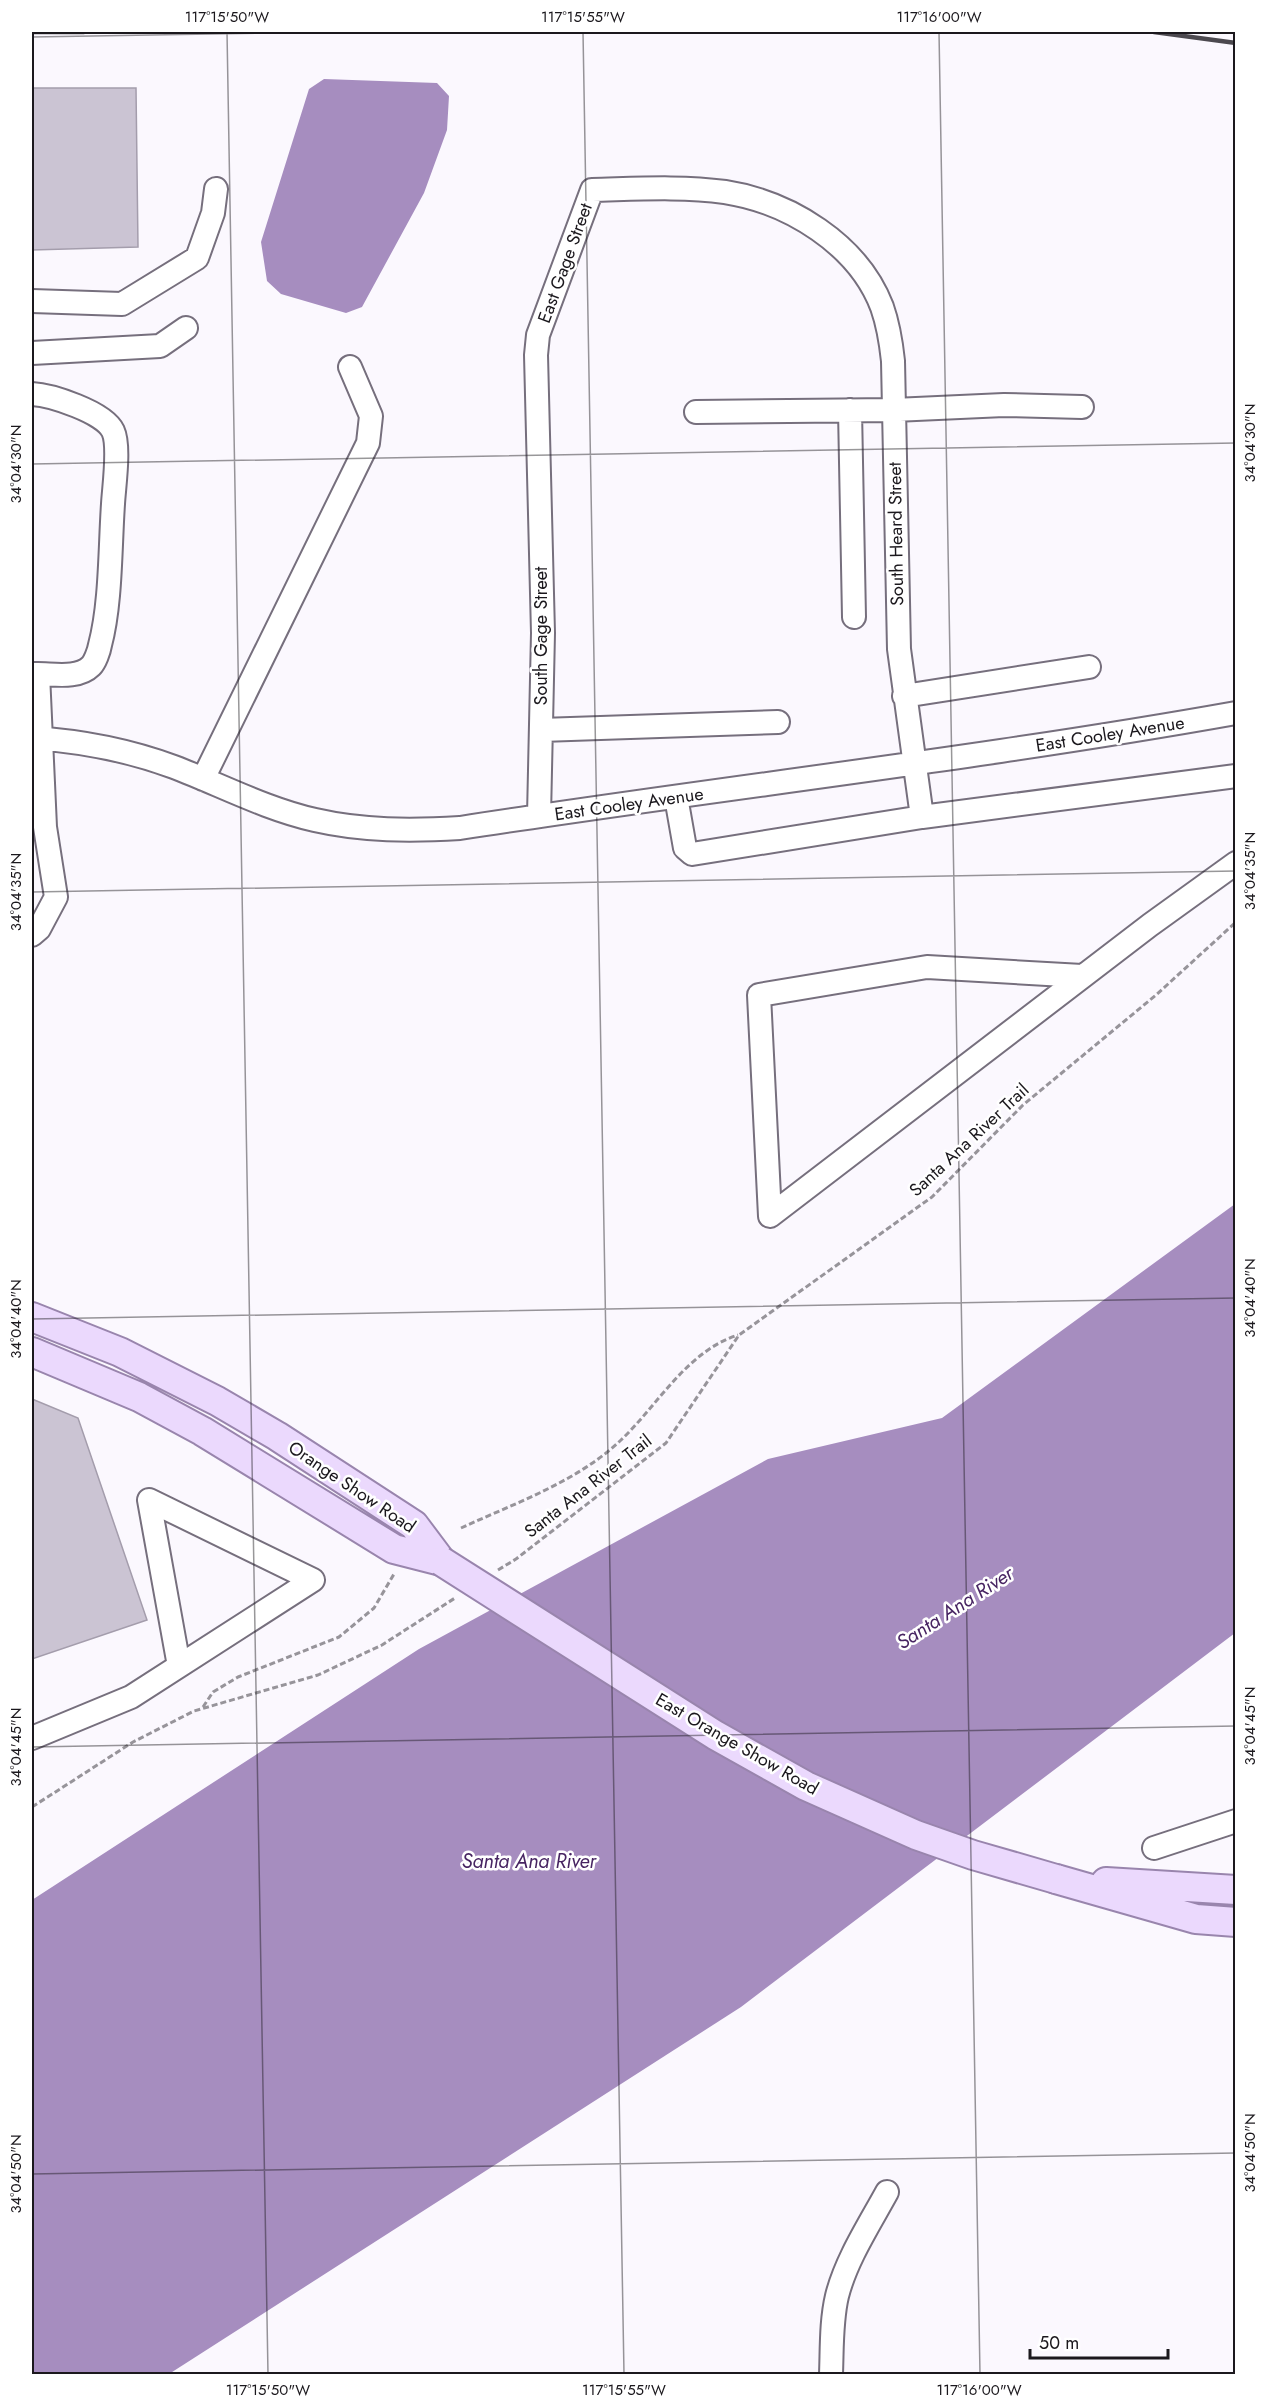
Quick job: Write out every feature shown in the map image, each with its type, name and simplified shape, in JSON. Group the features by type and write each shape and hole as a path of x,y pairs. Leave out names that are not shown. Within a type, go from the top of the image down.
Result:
{"main road":[{"name":"Orange Show Road","path":"32,1317 120,1352 183,1383 277,1436 414,1525 441,1561"},
{"name":"Orange Show Road","path":"32,1352 139,1397 202,1431 394,1549 441,1561"},
{"path":"169,1414 183,1383"},
{"name":"East Orange Show Road","path":"441,1561 715,1735 806,1786 916,1835 973,1855 1196,1919 1236,1922"},
{"name":"East Orange Show Road","path":"1056,1879 1236,1890"}],"street":[{"path":"32,301 122,304 197,258 213,213 216,189"},
{"name":"East Gage Street","path":"538,455 536,355 538,335 592,190 692,189 727,192 782,210 821,231 845,251 860,269 881,306"},
{"name":"South Heard Street","path":"881,306 889,332 893,361 898,638 922,817"},
{"path":"32,352 160,346 186,327"},
{"path":"202,779 368,443 371,416 350,367"},
{"path":"32,394 40,394 85,409 103,420 113,431 116,464 108,592 100,646 91,666 77,674 35,674 36,739 45,827 56,897 39,928 32,935"},
{"path":"696,412 894,410 1004,405 1082,407"},
{"path":"849,410 854,617"},
{"name":"South Gage Street","path":"538,455 543,633 539,816"},
{"path":"904,696 1089,667"},
{"name":"East Cooley Avenue","path":"36,739 95,745 142,756 272,807 314,820 357,827 413,831 448,829 1092,739 1236,713"},
{"path":"541,730 778,722"},
{"path":"676,797 685,848 692,854 922,817 1236,776"},
{"path":"1082,976 927,968 759,995 770,1216 1082,976 1236,863"},
{"path":"32,1738 131,1697 313,1580 148,1500 179,1666"},
{"path":"1154,1848 1236,1821"},
{"path":"831,2374 837,2296 852,2258 886,2192"}],"path":[{"name":"Santa Ana River Trail","path":"496,1572 666,1443 739,1335 932,1197 1023,1105 1156,995 1236,922"},
{"path":"461,1528 549,1487 589,1465 621,1441 702,1355 720,1341 739,1335"},
{"path":"202,1709 213,1692 238,1677 339,1637 374,1608 394,1574"},
{"path":"32,1807 133,1742 202,1709 318,1675 382,1645 457,1597"}],"water":[{"path":"324,79 437,83 449,96 447,130 424,193 362,307 346,313 281,294 267,281 261,242 309,89"},
{"name":"Santa Ana River","path":"1235,1204 1235,1633 741,2007 169,2374 32,2374 32,1900 419,1649 768,1459 942,1418"}],"building":[{"path":"32,88 136,88 138,247 32,250"},
{"path":"32,1399 78,1418 147,1620 32,1659"}],"railway":[{"path":"32,32 84,32"},
{"path":"1154,32 1236,43"}]}
